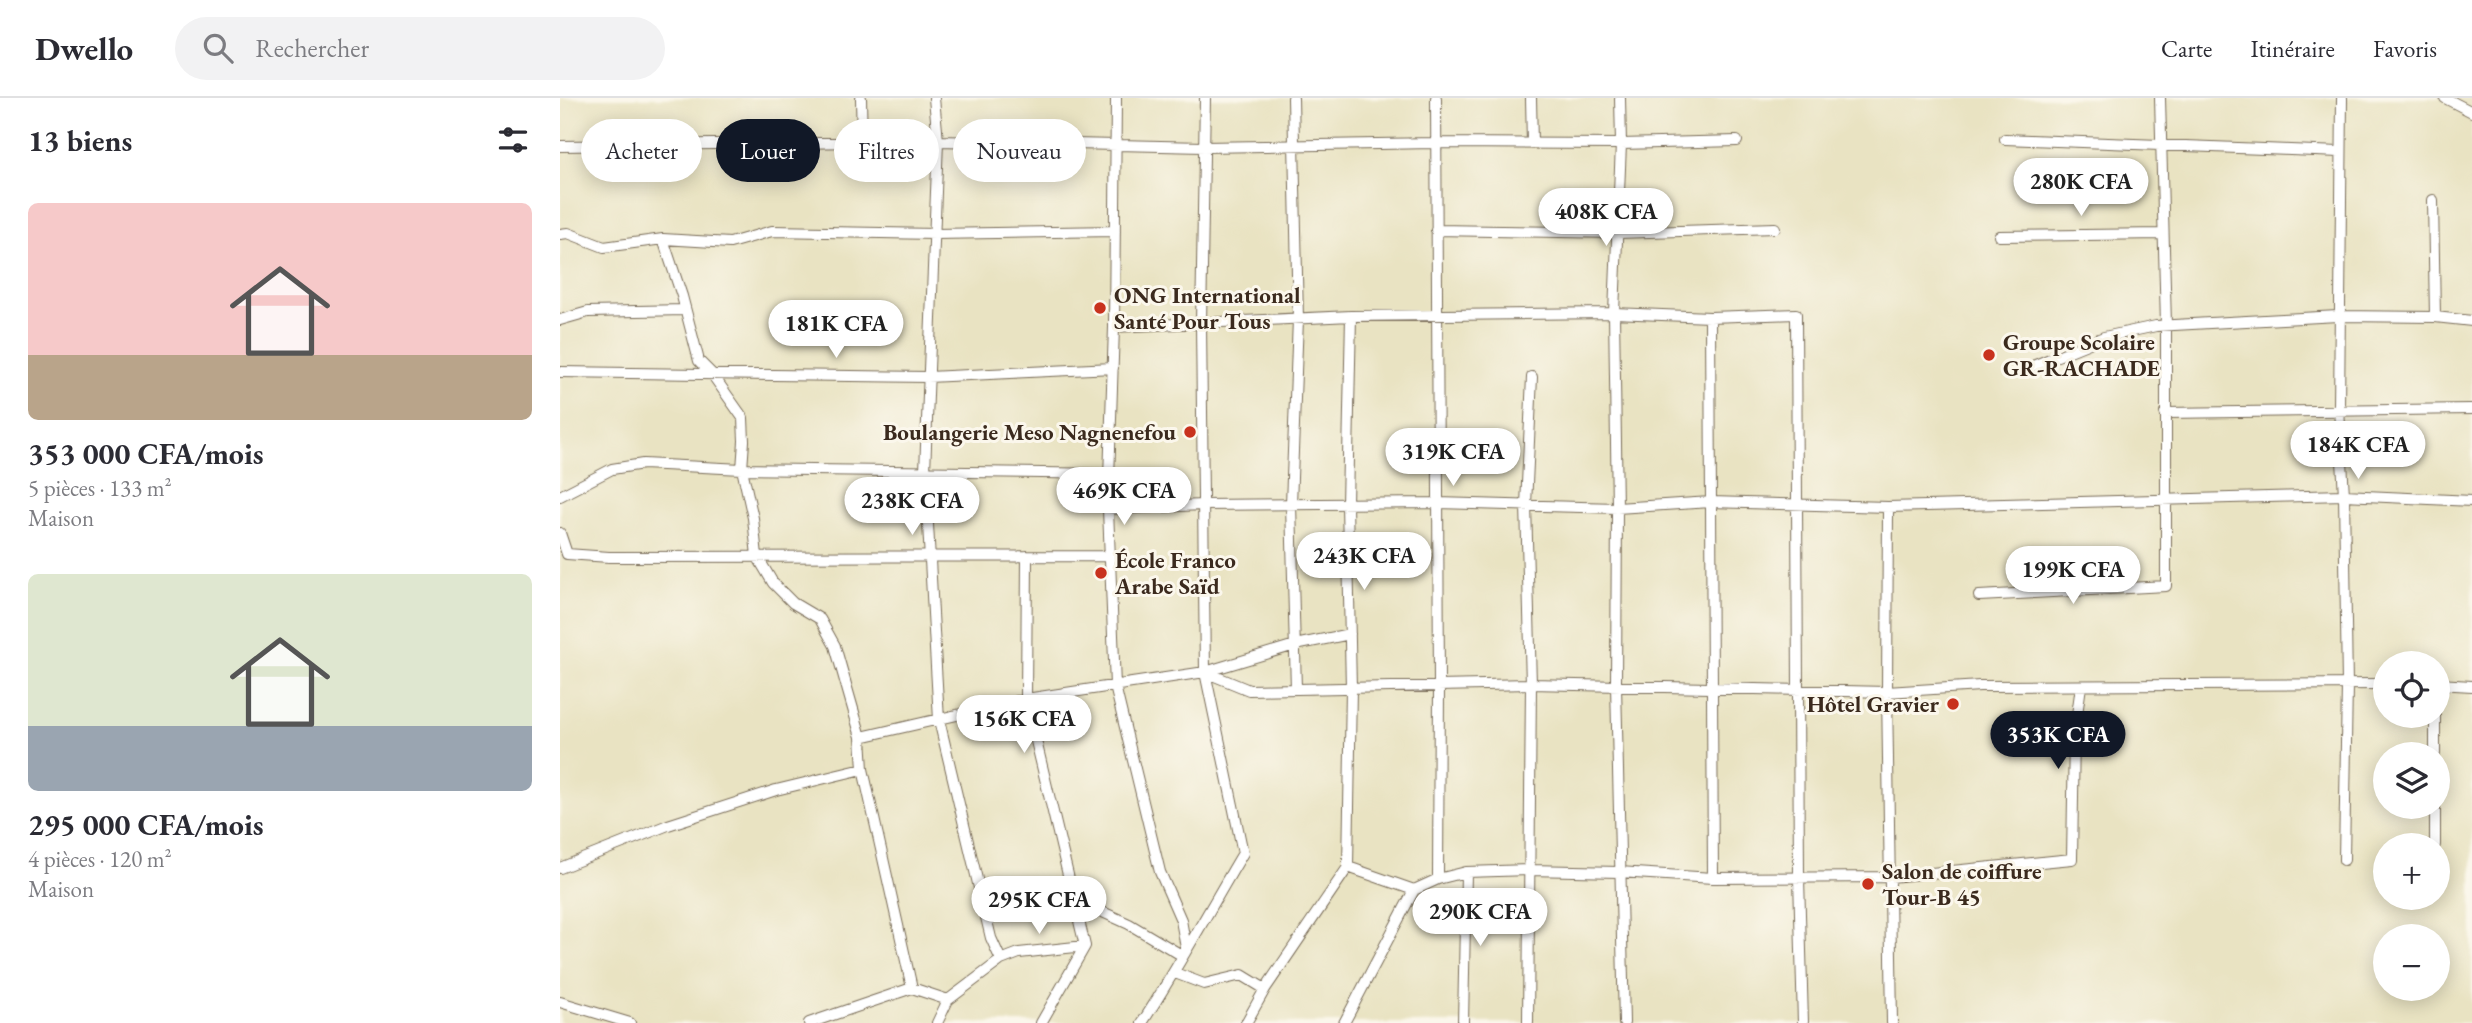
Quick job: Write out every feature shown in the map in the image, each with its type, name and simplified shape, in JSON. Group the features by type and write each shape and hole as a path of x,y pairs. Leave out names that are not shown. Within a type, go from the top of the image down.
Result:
{"street":[{"path":"861,98 861,119"},
{"path":"934,98 936,119"},
{"path":"1116,98 1114,327 1108,509 1115,686 1160,872 1181,920 1184,952"},
{"path":"1142,1023 1175,973 1184,952 1243,853 1205,672 1201,324 1205,98"},
{"path":"1293,98 1298,319 1292,504 1296,689"},
{"path":"1436,98 1438,878"},
{"path":"1531,98 1532,144"},
{"path":"1620,98 1621,145 1614,313 1616,685 1624,1023"},
{"path":"1979,596 2166,586 2166,325 2160,98"},
{"path":"2342,98 2339,409 2344,495 2347,685 2344,860"},
{"path":"2445,98 2472,112"},
{"path":"2005,139 2340,152"},
{"path":"939,141 1204,147 1435,143 1621,145 1737,141"},
{"path":"560,146 834,142"},
{"path":"937,182 925,471 939,720 991,938 1001,960"},
{"path":"2433,200 2435,317"},
{"path":"1436,230 1617,233 1775,228"},
{"path":"560,234 568,233 604,247 663,239 730,243 772,231 935,234 1115,231"},
{"path":"1999,236 2163,234"},
{"path":"663,239 699,361 712,374 743,418 742,469 753,518 757,556 773,583 793,603 820,619 835,646 861,737 863,769 912,988"},
{"path":"560,320 588,312 685,310"},
{"path":"1114,327 1351,316 1614,313 1710,317 1796,314 1799,878 1803,1023"},
{"path":"1247,1023 1265,989 1348,867 1350,634 1347,504 1351,316"},
{"path":"2018,372 2104,337 2166,325 2339,316 2435,317 2472,321"},
{"path":"1710,317 1713,878"},
{"path":"560,372 928,377 1113,368"},
{"path":"1528,1023 1531,684 1526,505 1532,377"},
{"path":"2165,413 2472,409"},
{"path":"560,495 612,469 643,464 742,469 1109,474"},
{"path":"1108,509 1203,505 1438,503 1617,508 1711,502 1888,507 2344,495 2472,502"},
{"path":"1888,507 1887,692 1892,1023"},
{"path":"560,533 566,554 610,557 1110,556"},
{"path":"1027,556 1026,699 1085,946 1041,1023"},
{"path":"861,737 1026,699 1205,672 1295,645 1350,634"},
{"path":"1205,672 1249,690 1531,684 1887,692 1980,686 2373,684"},
{"path":"2450,685 2472,686"},
{"path":"1344,1023 1414,890 1438,878 1466,872 1529,870 1713,878 1891,877 2072,859 2074,736 2081,686"},
{"path":"560,868 668,825 764,794 863,769"},
{"path":"1348,867 1414,890"},
{"path":"1463,1023 1466,872"},
{"path":"1074,899 1184,952"},
{"path":"937,1023 948,1000 1001,960 1019,953 1085,946"},
{"path":"1175,973 1204,984 1242,975 1265,989"},
{"path":"809,1023 912,988 948,1000"},
{"path":"560,1002 630,1023"}],"place":[{"name":"ONG International Santé Pour Tous","path":"1100,308"},
{"name":"Groupe Scolaire GR-RACHADE","path":"1989,355"},
{"name":"Boulangerie Meso Nagnenefou","path":"1190,432"},
{"name":"École Franco Arabe Saïd","path":"1101,573"},
{"name":"Hôtel Gravier","path":"1953,704"},
{"name":"Salon de coiffure Tour-B 45","path":"1868,884"}]}
